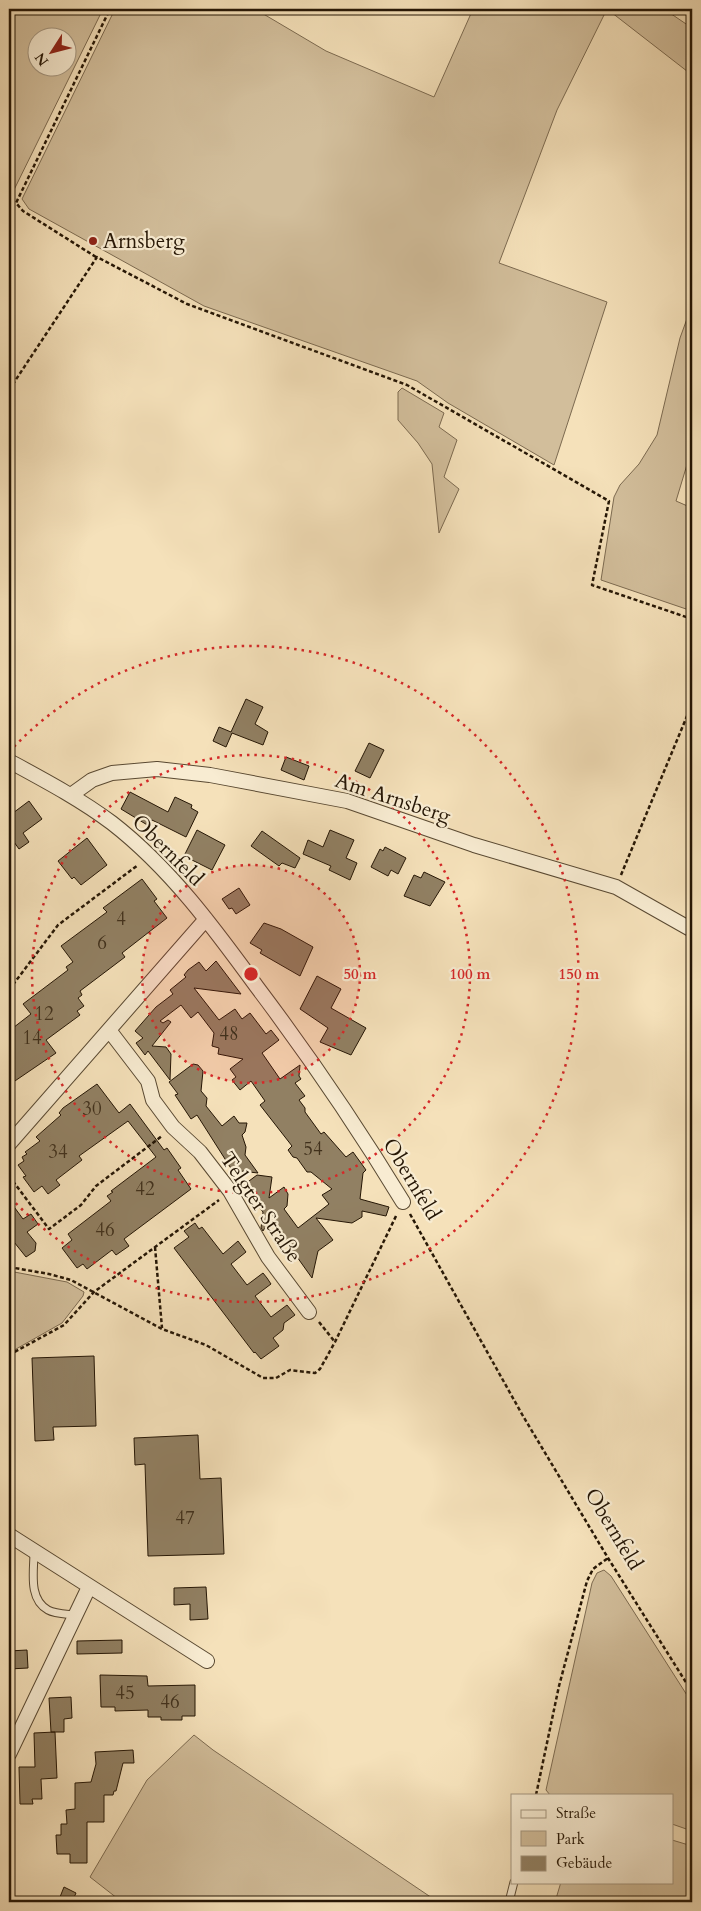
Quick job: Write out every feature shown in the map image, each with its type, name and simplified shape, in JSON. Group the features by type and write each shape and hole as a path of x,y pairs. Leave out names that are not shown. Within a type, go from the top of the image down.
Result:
{"street":[{"name":"Obernfeld","path":"9,761 71,796 112,824 150,856 180,887 293,1036 366,1140 403,1202"},
{"name":"Am Arnsberg","path":"71,796 92,780 112,773 157,769 210,775 347,801 474,845 616,887 692,930"},
{"path":"9,1144 206,919"},
{"name":"Telgter Straße","path":"109,1030 148,1081 153,1100 173,1127 200,1152 230,1191 268,1257 309,1312"},
{"path":"9,1535 207,1661"},
{"path":"9,1754 89,1587"}],"lane":[{"path":"34,1551 34,1594 40,1604 49,1611 75,1615"},
{"path":"509,1902 514,1884"}],"path":[{"path":"110,9 16,203 23,211 97,257 187,304 407,385 609,501 592,584 692,619"},
{"path":"9,390 97,257"},
{"path":"616,887 692,704"},
{"path":"9,990 58,925 150,856"},
{"path":"9,1176 49,1229 81,1205 96,1186 173,1127"},
{"path":"9,1355 64,1325 94,1292 230,1191"},
{"path":"9,1267 71,1280 162,1328 206,1345 263,1378 276,1378 290,1370 314,1373 320,1369 335,1342 403,1202"},
{"name":"Obernfeld","path":"403,1202 523,1416 608,1558 692,1692"},
{"path":"155,1247 162,1328"},
{"path":"309,1312 335,1342"},
{"path":"536,1794 559,1686 587,1582 594,1569 608,1558"}],"green space":[{"path":"9,9 103,9 78,60 78,28 28,28 28,78 69,78 9,200"},
{"path":"115,9 255,9 326,51 434,97 473,9 607,9 557,110 499,263 607,302 554,465 448,403 417,381 204,306 29,209 22,199"},
{"path":"607,9 664,9 692,28 692,75"},
{"path":"692,305 692,448 676,501 692,508 692,611 601,580 614,497 620,485 639,464 657,435 680,338"},
{"path":"402,388 444,413 439,427 457,440 444,477 459,489 439,533 432,464 418,443 398,420 398,392"},
{"path":"9,1271 67,1282 84,1292 62,1323 9,1353"},
{"path":"604,1570 611,1576 692,1703 692,1831 674,1825 674,1794 549,1794 546,1790 592,1583 597,1573"},
{"path":"194,1735 213,1750 438,1902 122,1902 90,1877 147,1780"},
{"path":"674,1841 692,1846 692,1902 555,1902 560,1884 674,1884"}],"building":[{"path":"246,699 263,707 255,724 268,732 263,745 232,733 226,747 213,741 219,727 231,732"},
{"path":"369,743 384,750 370,778 355,771"},
{"path":"286,757 309,766 304,780 281,770"},
{"path":"130,792 168,812 175,797 192,805 191,808 198,812 186,837 152,820 149,826 121,809"},
{"path":"29,801 42,819 23,833 29,842 19,849 9,835 9,816"},
{"path":"197,830 225,845 212,870 184,856"},
{"path":"330,830 354,840 346,858 357,863 350,880 329,870 331,866 303,854 308,840 323,847"},
{"path":"262,831 300,858 295,868 282,863 279,866 251,846"},
{"path":"87,838 107,865 81,885 74,877 72,879 58,861"},
{"path":"385,847 406,858 398,874 391,870 388,876 371,867 380,849 383,851"},
{"path":"424,872 445,882 430,906 404,896 414,875 421,878"},
{"path":"142,879 157,899 154,901 167,918 122,953 125,957 80,991 82,995 78,998 84,1006 77,1011 80,1015 46,1040 56,1053 9,1085 9,1031 31,1014 23,1004 68,970 66,967 73,962 61,946 107,912 103,908"},
{"path":"239,888 250,905 236,914 232,908 229,909 222,899"},
{"path":"264,923 281,929 313,947 300,976 260,953 262,950 250,943"},
{"path":"216,961 241,994 194,988 219,1020 235,1009 242,1019 250,1013 266,1034 271,1030 279,1040 262,1053 280,1079 300,1065 299,1076 301,1079 295,1083 305,1096 299,1100 305,1108 305,1112 321,1134 324,1132 346,1157 353,1152 366,1170 363,1173 360,1199 389,1207 386,1216 362,1211 362,1217 352,1223 316,1218 333,1240 318,1251 312,1278 270,1219 263,1231 261,1228 263,1212 249,1194 245,1184 257,1175 272,1177 269,1198 284,1187 288,1194 287,1206 284,1209 298,1228 329,1204 322,1195 332,1189 311,1172 307,1172 297,1158 293,1157 288,1150 292,1146 260,1105 265,1101 251,1081 240,1090 232,1080 236,1077 230,1069 243,1059 218,1054 219,1048 212,1046 214,1033 198,1012 191,1018 181,1005 160,1021 163,1023 168,1020 171,1022 152,1046 166,1047 171,1054 170,1080 148,1051 145,1055 136,1043 143,1038 135,1031 156,1007 173,994 170,990 186,977 184,975 188,970 199,962 206,971"},
{"path":"317,976 341,989 331,1008 366,1028 351,1055 320,1042 328,1028 300,1009"},
{"path":"193,1064 198,1065 203,1071 201,1091 207,1098 206,1106 222,1126 234,1116 239,1123 247,1123 245,1132 242,1135 246,1147 245,1155 258,1173 232,1170 197,1115 191,1119 175,1095 178,1094 169,1082"},
{"path":"97,1084 119,1113 130,1104 164,1150 167,1148 181,1168 178,1170 191,1189 124,1239 129,1246 116,1255 112,1250 87,1269 83,1264 77,1268 62,1248 72,1240 68,1234 111,1201 107,1196 113,1192 111,1191 156,1157 128,1121 79,1156 82,1160 56,1180 60,1185 48,1194 42,1186 34,1192 23,1177 26,1176 18,1165 24,1161 22,1157 27,1154 25,1152 40,1141 36,1137 61,1115 59,1113 63,1108"},
{"path":"9,1200 23,1219 31,1214 38,1224 27,1232 36,1243 35,1251 26,1257 14,1242 9,1246"},
{"path":"195,1223 199,1229 202,1227 223,1254 238,1241 246,1252 231,1264 247,1285 263,1273 267,1278 271,1284 255,1296 271,1317 287,1305 295,1315 284,1323 283,1330 273,1338 279,1346 261,1359 254,1353 174,1248 189,1237 184,1231"},
{"path":"94,1356 96,1426 53,1427 54,1440 35,1441 32,1358"},
{"path":"198,1435 200,1479 221,1478 224,1554 148,1556 145,1464 135,1465 134,1438"},
{"path":"206,1587 208,1619 190,1620 190,1604 174,1605 174,1588"},
{"path":"122,1640 122,1653 77,1654 77,1641"},
{"path":"27,1650 28,1668 9,1669 9,1651"},
{"path":"100,1675 147,1676 148,1686 195,1685 195,1716 182,1716 182,1720 161,1720 161,1717 148,1717 148,1710 115,1711 115,1707 101,1707"},
{"path":"71,1697 72,1718 64,1719 64,1732 51,1732 49,1698"},
{"path":"55,1732 57,1778 41,1779 42,1799 32,1799 33,1804 20,1804 19,1767 35,1767 34,1733"},
{"path":"133,1750 134,1763 123,1763 116,1791 114,1791 113,1795 104,1795 104,1822 87,1822 87,1863 70,1863 70,1854 57,1854 56,1835 61,1835 61,1824 67,1824 66,1810 75,1809 75,1783 91,1782 96,1764 95,1752"},
{"path":"64,1887 76,1893 72,1902 58,1902"}],"place":[{"name":"Arnsberg","path":"93,241"}]}
